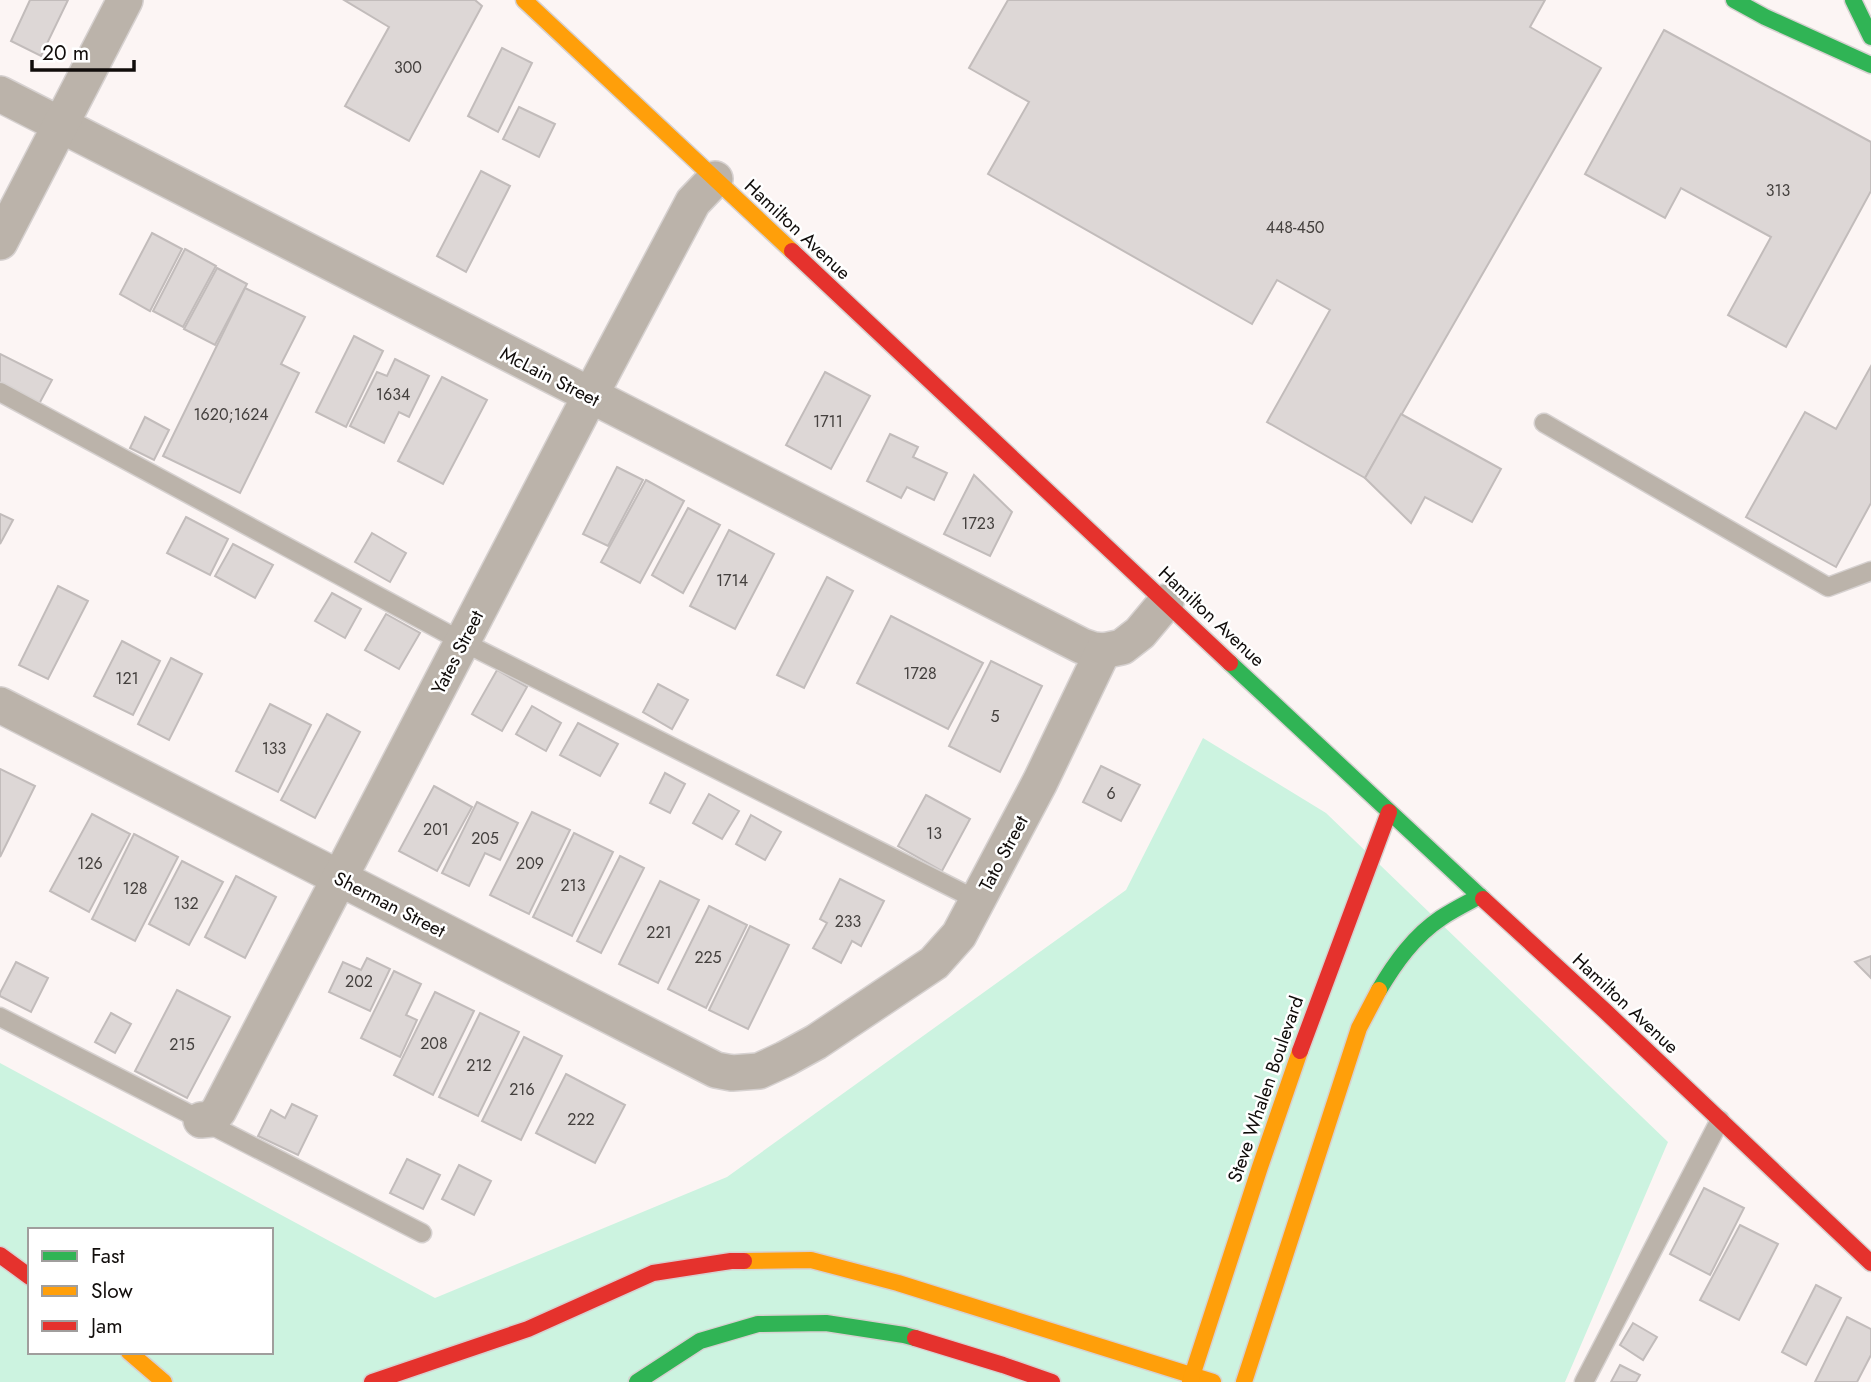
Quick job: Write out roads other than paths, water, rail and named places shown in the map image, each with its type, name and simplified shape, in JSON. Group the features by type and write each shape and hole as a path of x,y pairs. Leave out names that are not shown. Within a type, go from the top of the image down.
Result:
{"main road":[{"name":"Hamilton Avenue","path":"524,0 1871,1263"},
{"path":"1734,0 1871,65"},
{"path":"1853,0 1871,37"},
{"name":"Steve Whalen Boulevard","path":"1191,1378 1260,1167 1389,812"},
{"path":"1244,1382 1359,1028 1379,986 1405,949 1438,920 1480,896"},
{"path":"0,1255 28,1275"},
{"path":"372,1382 528,1329 653,1273 731,1261 811,1260 898,1283 1191,1378 1213,1382"},
{"path":"637,1382 700,1341 758,1324 826,1323 904,1335 1052,1382"},
{"path":"132,1354 164,1382"}],"street":[{"path":"0,242 125,0"},
{"name":"McLain Street","path":"0,94 1082,646 1103,651"},
{"name":"Yates Street","path":"201,1120 212,1119 219,1110 693,202 715,179"},
{"path":"1103,651 1122,647 1140,633 1166,602"},
{"name":"Tato Street","path":"785,1059 816,1042 934,963 959,935 1040,782 1103,651"},
{"name":"Sherman Street","path":"0,705 716,1070 732,1073 759,1071 785,1059"}],"lane":[{"path":"0,392 463,642 977,900"},
{"path":"1544,423 1828,587 1871,571"},
{"path":"0,1017 422,1233"},
{"path":"1584,1382 1720,1120"}]}
